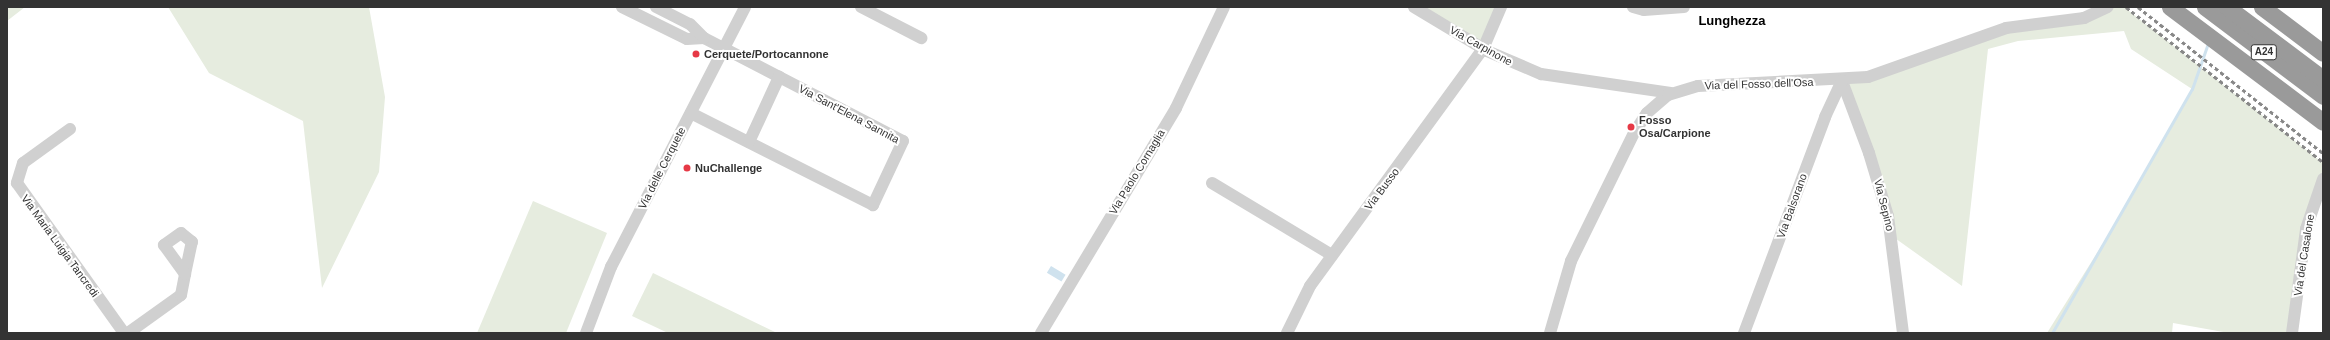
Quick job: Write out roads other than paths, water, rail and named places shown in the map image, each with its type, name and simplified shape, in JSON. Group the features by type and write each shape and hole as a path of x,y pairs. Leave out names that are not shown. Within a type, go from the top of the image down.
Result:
{"highway":[{"path":"2170,7 2323,122"},
{"name":"A24","path":"2205,7 2323,96"},
{"name":"A24","path":"2227,7 2323,79"},
{"path":"2262,7 2323,53"}],"street":[{"path":"622,7 687,39 704,38"},
{"path":"656,7 690,24 704,38"},
{"name":"Via delle Cerquete","path":"586,333 611,267 745,7"},
{"path":"862,7 921,38"},
{"name":"Via Paolo Cornaglia","path":"1041,333 1176,108 1224,7"},
{"name":"Via Carpinone","path":"1414,7 1483,49 1557,78 1671,93"},
{"name":"Via Busso","path":"1287,333 1301,301 1332,256 1460,83 1483,49 1501,7"},
{"path":"1633,7 1644,10 1684,7"},
{"name":"Via del Fosso dell'Osa","path":"1554,331 1572,261 1634,132 1651,109 1671,93 1706,85 1842,81 1894,71 2006,28 2084,18 2108,7"},
{"name":"Via Sant'Elena Sannita","path":"690,113 873,205 903,141 704,38"},
{"path":"749,142 779,77"},
{"name":"Via Balsorano","path":"1744,333 1822,126 1842,81"},
{"name":"Via Sepino","path":"1842,81 1869,153 1888,216 1903,333"},
{"name":"Via Maria Luigia Tancredi","path":"70,129 23,162 17,183 124,333"},
{"name":"Via del Casalone","path":"2292,333 2306,229 2323,178"},
{"path":"1212,183 1332,256"},
{"path":"128,333 181,295 185,274"}],"water":[{"path":"1051,266 1066,275 1061,282 1047,273"}],"waterway":[{"path":"2052,333 2192,89 2208,43"}],"railway":[{"path":"2126,7 2323,162"},
{"path":"2138,7 2323,153"}],"place":[{"name":"Cerquete/Portocannone","path":"696,54"},
{"name":"Fosso Osa/Carpione","path":"1631,127"},
{"name":"NuChallenge","path":"687,168"}],"district":[{"name":"Lunghezza","path":"1732,21"}]}
